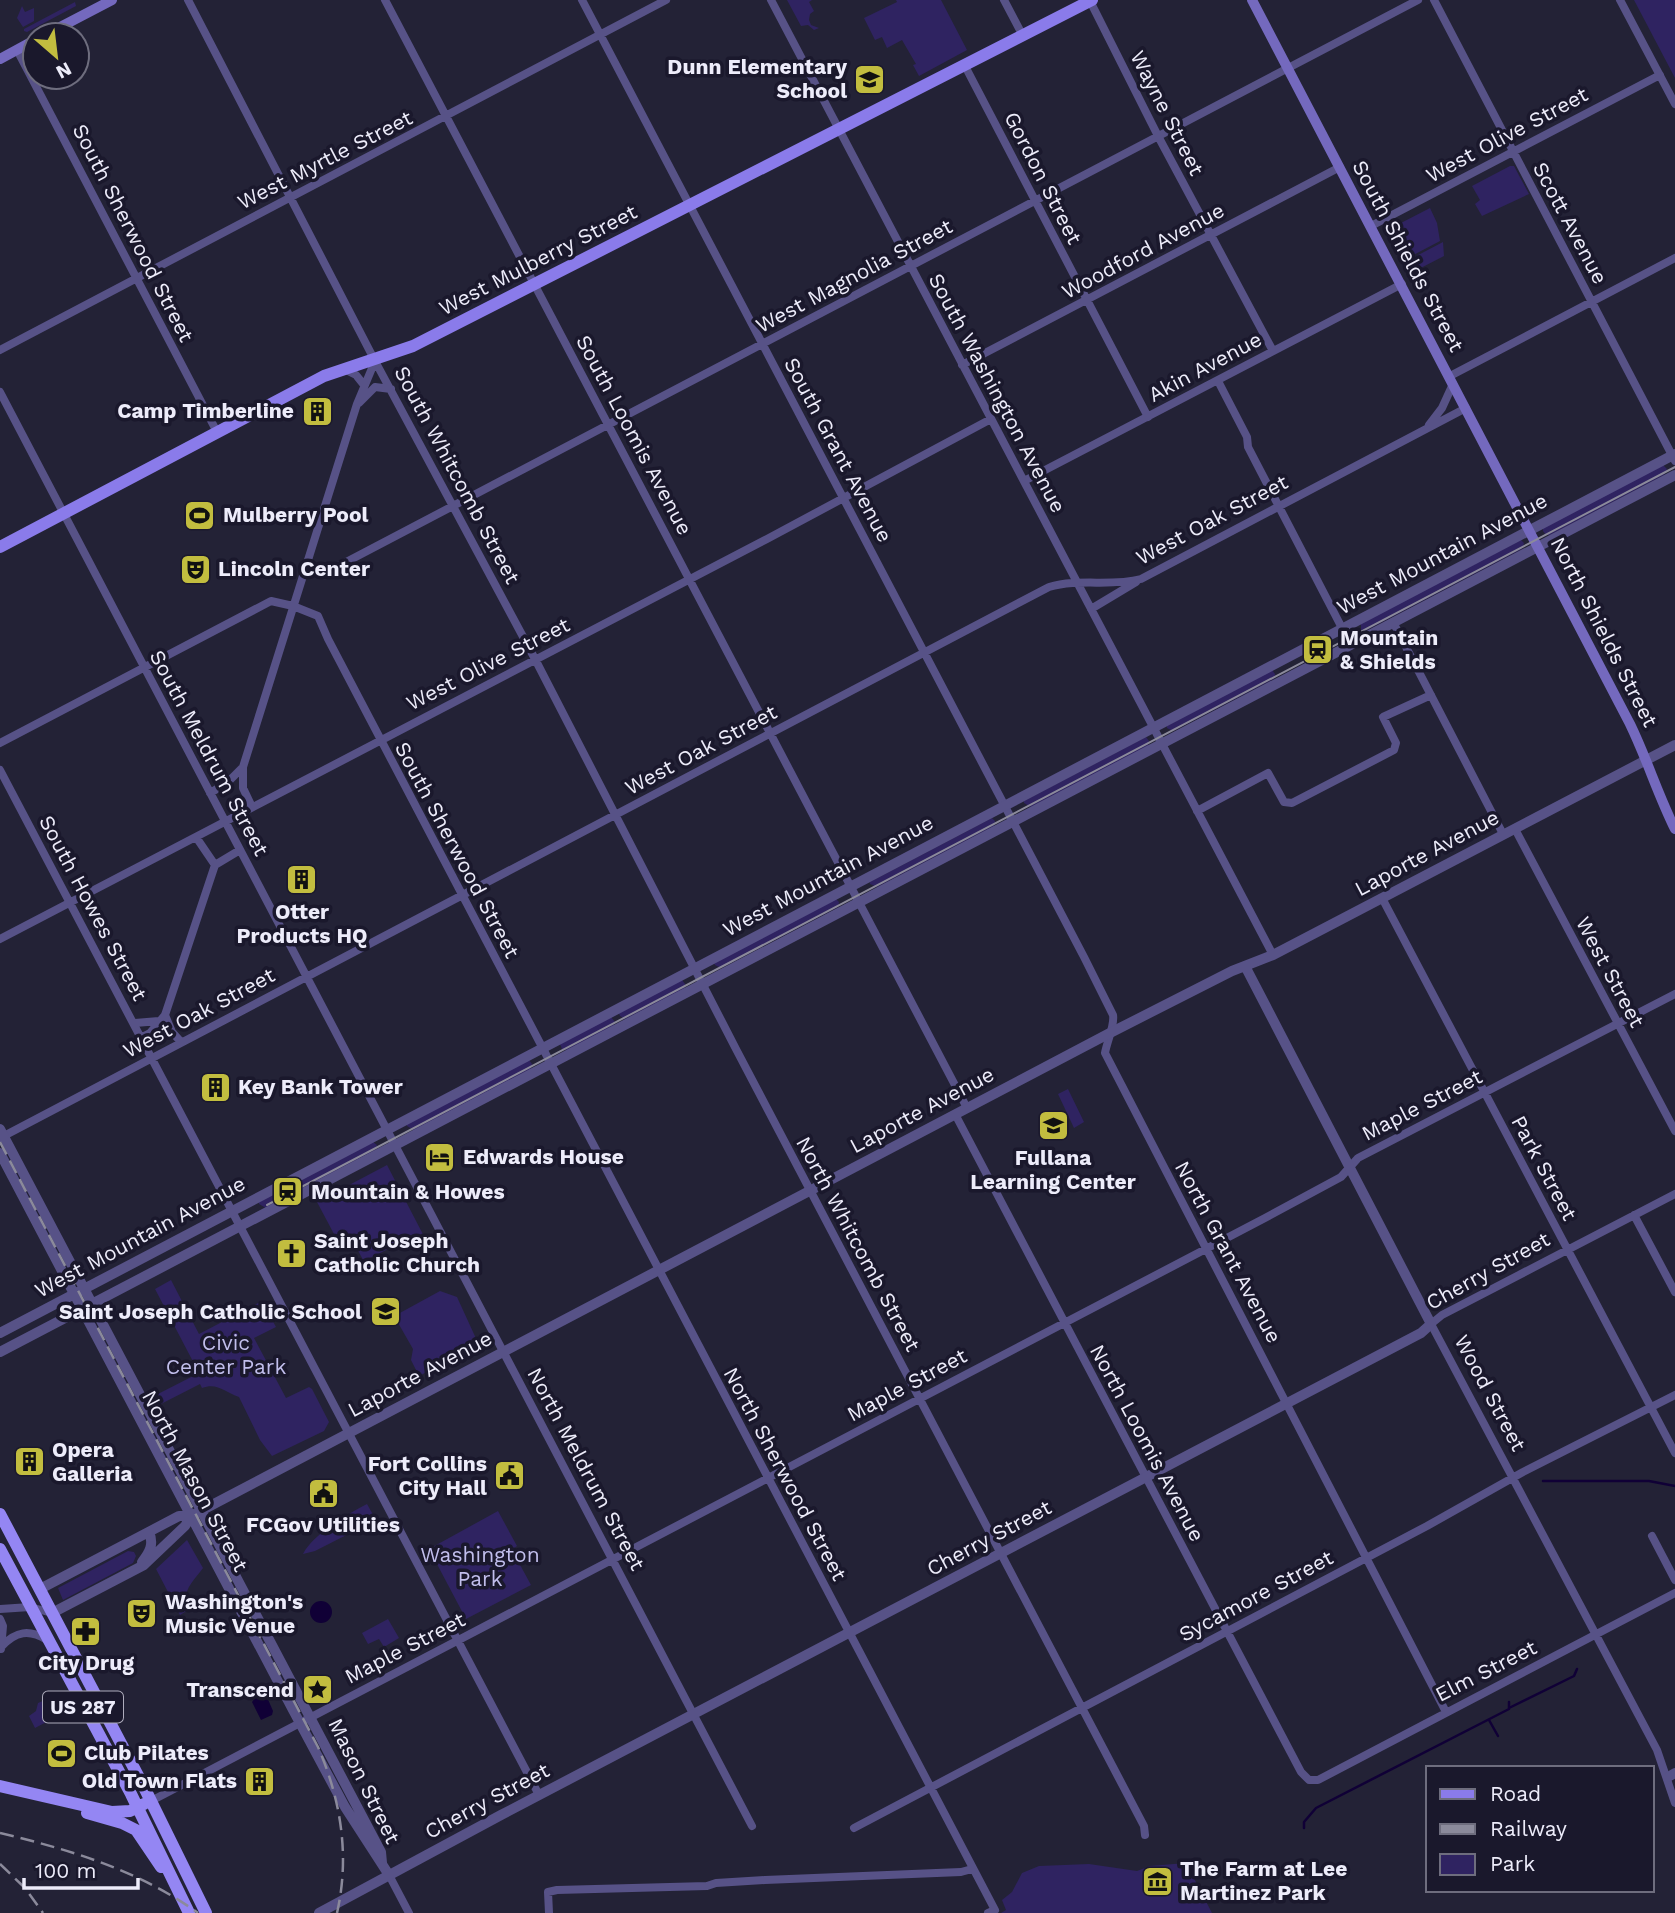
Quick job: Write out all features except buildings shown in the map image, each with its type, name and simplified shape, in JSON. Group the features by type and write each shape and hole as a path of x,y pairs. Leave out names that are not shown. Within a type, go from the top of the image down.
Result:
{"highway":[{"name":"US 287","path":"0,1514 206,1913"},
{"name":"US 287","path":"0,1549 137,1807 189,1913"},
{"path":"0,1786 117,1813 150,1801"},
{"path":"76,1805 89,1814 122,1823 136,1830 156,1862 174,1880"}],"main road":[{"path":"72,21 112,0"},
{"name":"South Shields Street","path":"1252,0 1529,530"},
{"name":"West Mulberry Street","path":"0,547 306,385 413,346 1091,1"},
{"path":"0,59 21,48"},
{"name":"North Shields Street","path":"1529,530 1630,724 1675,829"}],"street":[{"name":"South Whitcomb Street","path":"188,0 375,361 535,659 694,968"},
{"name":"South Loomis Avenue","path":"385,0 851,886"},
{"name":"South Grant Avenue","path":"582,0 1004,805"},
{"name":"West Myrtle Street","path":"0,350 666,0"},
{"name":"South Washington Avenue","path":"771,0 1273,955"},
{"path":"1004,0 1023,36"},
{"name":"West Magnolia Street","path":"305,566 329,570 1418,0"},
{"name":"Scott Avenue","path":"1434,0 1674,457"},
{"path":"1620,0 1675,104"},
{"name":"Wayne Street","path":"1091,1 1158,136 1273,351"},
{"name":"South Sherwood Street","path":"17,50 217,432"},
{"name":"Gordon Street","path":"965,66 1149,417"},
{"name":"West Olive Street","path":"1371,226 1660,75"},
{"name":"Woodford Avenue","path":"962,365 1340,167"},
{"path":"1428,428 1442,408 1452,380 1675,258"},
{"name":"Akin Avenue","path":"1024,481 1402,284"},
{"path":"252,807 243,788 243,767 357,404 375,361"},
{"path":"344,369 356,375 364,385"},
{"path":"1218,381 1247,437 1248,447 1280,504 1342,628"},
{"path":"357,404 375,387 391,389"},
{"name":"South Meldrum Street","path":"0,392 387,1129"},
{"name":"West Oak Street","path":"1,1134 1049,587 1062,583 1125,583 1141,579 1466,408"},
{"name":"West Olive Street","path":"0,939 991,419"},
{"name":"West Mountain Avenue","path":"0,1333 1529,530 1674,457"},
{"name":"West Mountain Avenue","path":"0,1352 1675,475"},
{"path":"1091,609 1141,579"},
{"path":"0,743 271,601 293,606"},
{"name":"South Sherwood Street","path":"293,606 318,616 327,639 542,1048"},
{"path":"1393,622 1503,835"},
{"path":"1197,811 1268,773 1284,802 1292,803 1394,750 1396,743 1383,717 1431,695"},
{"name":"Laporte Avenue","path":"52,1614 153,1558 191,1516 201,1510 1108,1034 1245,966 1273,955 1675,745"},
{"path":"210,793 227,783 243,767"},
{"name":"South Howes Street","path":"0,770 539,1795"},
{"name":"North Grant Avenue","path":"1004,805 1113,1015 1114,1021 1108,1034 1105,1053 1446,1712"},
{"name":"West Street","path":"1515,829 1675,1132"},
{"path":"196,837 215,865"},
{"path":"142,1037 150,1033 162,1018 215,865 240,850"},
{"path":"851,886 967,1108"},
{"name":"Park Street","path":"1382,898 1675,1453"},
{"name":"Wood Street","path":"1245,966 1431,1324 1671,1775 1670,1793 1675,1803"},
{"name":"North Whitcomb Street","path":"694,968 1083,1708 1144,1826 1144,1835"},
{"name":"Maple Street","path":"150,1801 1341,1177 1357,1158 1675,994"},
{"path":"135,1023 162,1018"},
{"path":"162,1018 181,1042"},
{"name":"North Sherwood Street","path":"542,1048 995,1910 988,1913"},
{"name":"North Loomis Avenue","path":"955,1114 1301,1772 1314,1781"},
{"name":"North Meldrum Street","path":"387,1129 752,1826"},
{"name":"Mason Street","path":"1,1134 311,1717 381,1852 382,1863"},
{"name":"North Mason Street","path":"0,1153 300,1723"},
{"name":"Cherry Street","path":"318,1913 1421,1333 1442,1315 1675,1194"},
{"path":"1634,1215 1675,1292"},
{"name":"Sycamore Street","path":"854,1828 1367,1558 1513,1478 1675,1395"},
{"name":"Laporte Avenue","path":"40,1589 179,1516 191,1516"},
{"path":"110,1584 118,1575 142,1562 152,1539 149,1532"},
{"path":"1652,1536 1675,1580"},
{"path":"30,1607 40,1589"},
{"name":"Elm Street","path":"1314,1781 1675,1593"},
{"path":"0,1609 30,1607 52,1614"},
{"path":"0,1619 3,1626 1,1649"},
{"path":"1,1649 15,1635 27,1632 47,1640"},
{"name":"Mason Street","path":"300,1723 345,1807 389,1875"},
{"path":"549,1913 548,1892 557,1890 707,1886 716,1882 961,1872 972,1869"},
{"path":"389,1875 409,1913"}],"green space":[{"path":"787,0 812,0 809,2 814,11 809,20 811,25 819,28 814,30 808,25 801,26"},
{"path":"896,0 941,0 967,50 919,76 913,65 916,64 902,40 887,48 882,37 875,40 864,18 897,2"},
{"path":"1634,0 1675,0 1675,78"},
{"path":"75,2 76,6 48,21 39,21"},
{"path":"22,6 25,12 34,8 34,21 21,21 21,24 17,18"},
{"path":"1514,166 1529,194 1482,216 1475,204 1480,200 1472,186"},
{"path":"1430,208 1437,223 1440,241 1402,261 1391,239 1399,224"},
{"path":"1443,242 1444,256 1409,274 1403,263"},
{"path":"1663,465 1667,469 1664,475 1550,535 1543,531 1543,528"},
{"path":"1521,540 1524,543 1522,549 1365,631 1361,630 1361,623"},
{"path":"1272,670 1274,679 1173,731 1167,728 1167,726"},
{"path":"1146,737 1148,746 1031,807 1024,803 1024,801"},
{"path":"992,818 995,821 994,826 877,887 870,884 870,882"},
{"path":"836,899 839,902 838,907 721,968 715,965 714,963"},
{"path":"682,980 685,989 625,1019 620,1016 619,1013"},
{"path":"611,1017 615,1022 613,1026 567,1050 562,1049 560,1044"},
{"path":"529,1060 531,1069 414,1130 407,1126 407,1124"},
{"path":"1068,1089 1084,1122 1074,1128 1058,1094"},
{"path":"373,1142 377,1145 375,1150 266,1208 259,1204 259,1202"},
{"path":"387,1165 428,1244 423,1246 416,1235 370,1258 375,1268 369,1271 355,1245 343,1251 317,1202"},
{"name":"Civic Center Park","path":"171,1280 199,1334 262,1301 276,1327 254,1338 286,1398 309,1387 312,1389 329,1422 324,1431 272,1456 260,1440 239,1397 221,1388 202,1388 200,1384 159,1405 154,1396 199,1373 155,1289"},
{"path":"440,1291 457,1297 479,1345 419,1376 411,1360 413,1349 397,1321 398,1314"},
{"path":"367,1504 376,1520 315,1551 303,1554 323,1532"},
{"name":"Washington Park","path":"498,1511 517,1546 512,1550 531,1585 466,1619 429,1549"},
{"path":"187,1540 203,1568 187,1592 188,1610 180,1615 156,1569"},
{"path":"128,1551 134,1552 136,1556 133,1563 63,1600 58,1588"},
{"path":"388,1619 399,1638 384,1647 379,1639 368,1644 362,1633"},
{"path":"45,1700 52,1719 35,1728 29,1716 36,1711 38,1703"},
{"path":"1186,1863 1212,1913 1001,1913 1006,1910 1002,1900 1012,1892 1022,1873 1039,1866 1089,1864 1137,1871 1150,1866"}],"shaded area":[{"path":"321,1601 329,1604 332,1612 329,1620 321,1623 313,1620 310,1612 313,1604"},
{"path":"262,1689 273,1711 272,1715 261,1720 252,1702"}],"waterway":[{"path":"1543,1481 1649,1481 1675,1486"},
{"path":"1509,1708 1574,1676 1577,1669"},
{"path":"1304,1828 1304,1822 1316,1808 1509,1709 1509,1702"},
{"path":"1489,1720 1498,1736"}],"tram line":[{"path":"267,1205 1675,467"}],"railway":[{"path":"0,1142 318,1747 333,1787 341,1828 343,1870 337,1913"},
{"path":"0,1833 78,1854 128,1873 198,1913"},
{"path":"0,1864 25,1888 43,1913"}],"place":[{"name":"Dunn Elementary School","path":"870,79"},
{"name":"Camp Timberline","path":"317,411"},
{"name":"Mulberry Pool","path":"200,515"},
{"name":"Lincoln Center","path":"195,569"},
{"name":"Mountain & Shields","path":"1317,650"},
{"name":"Otter Products HQ","path":"302,880"},
{"name":"Key Bank Tower","path":"215,1087"},
{"name":"Fullana Learning Center","path":"1053,1126"},
{"name":"Edwards House","path":"440,1157"},
{"name":"Mountain & Howes","path":"288,1192"},
{"name":"Saint Joseph Catholic Church","path":"291,1253"},
{"name":"Saint Joseph Catholic School","path":"385,1312"},
{"name":"Opera Galleria","path":"29,1462"},
{"name":"Fort Collins City Hall","path":"510,1476"},
{"name":"FCGov Utilities","path":"323,1493"},
{"name":"Washington's Music Venue","path":"142,1614"},
{"name":"City Drug","path":"86,1631"},
{"name":"Transcend","path":"317,1690"},
{"name":"Club Pilates","path":"61,1753"},
{"name":"Old Town Flats","path":"260,1781"},
{"name":"The Farm at Lee Martinez Park","path":"1157,1881"}]}
